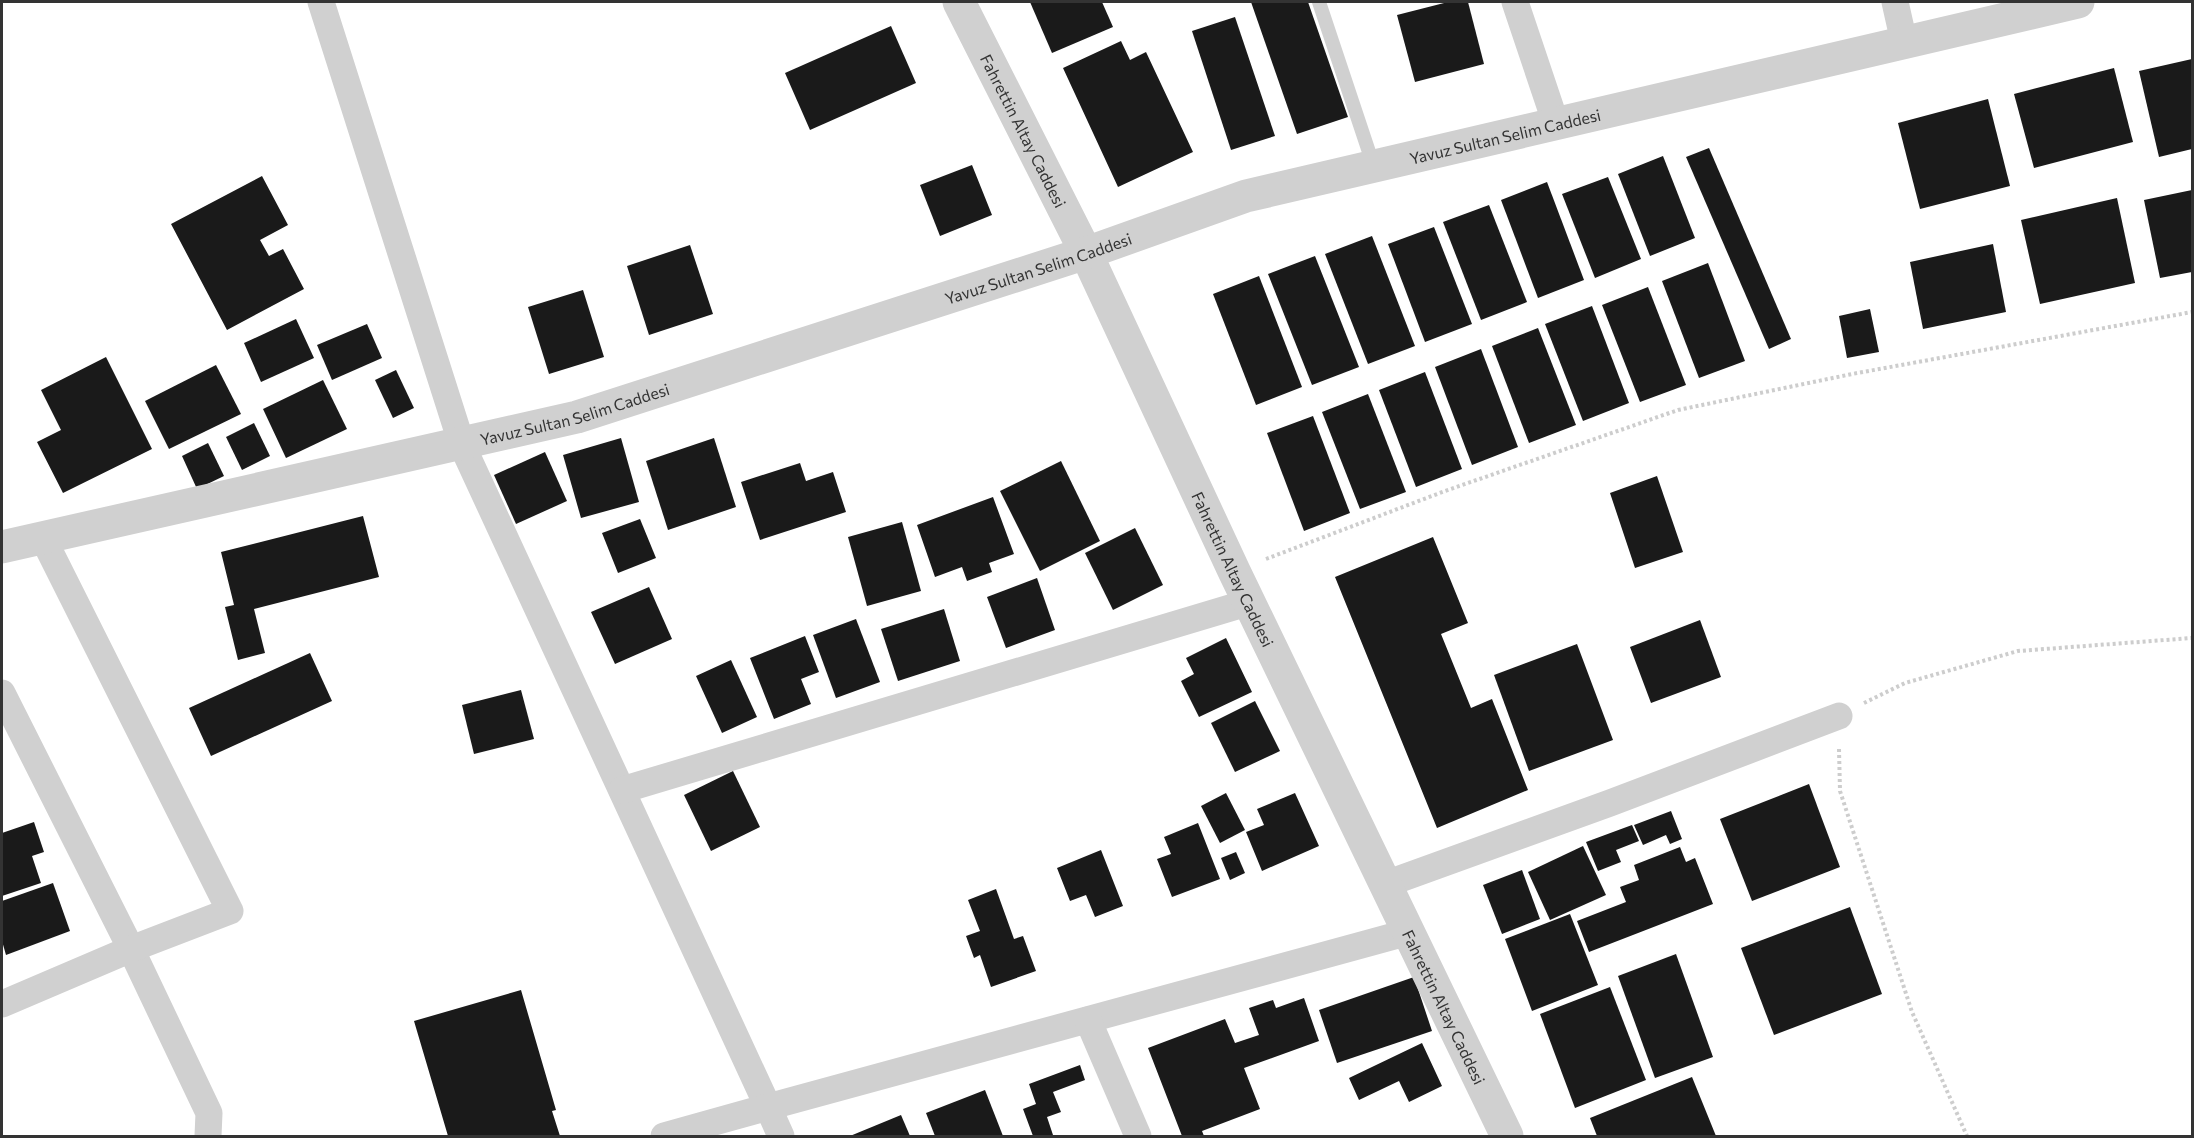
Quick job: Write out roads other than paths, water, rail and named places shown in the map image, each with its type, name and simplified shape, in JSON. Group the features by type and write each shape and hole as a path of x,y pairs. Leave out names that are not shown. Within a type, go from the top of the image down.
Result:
{"street":[{"path":"321,2 462,445 782,1137"},
{"name":"Fahrettin Altay Caddesi","path":"959,2 1086,252 1234,571 1508,1137"},
{"path":"1515,2 1556,124"},
{"path":"1895,2 1904,42"},
{"name":"Yavuz Sultan Selim Caddesi","path":"2,547 462,445 577,417 1086,252 1246,196 2078,2"},
{"path":"2,1004 131,949 230,911 43,538"},
{"path":"622,790 1250,602"},
{"path":"2,693 131,949 209,1113 208,1137"},
{"path":"1386,884 1610,803 1839,716"},
{"path":"664,1137 1409,932"},
{"path":"1088,1020 1138,1137"}],"lane":[{"path":"1319,2 1374,166"}]}
